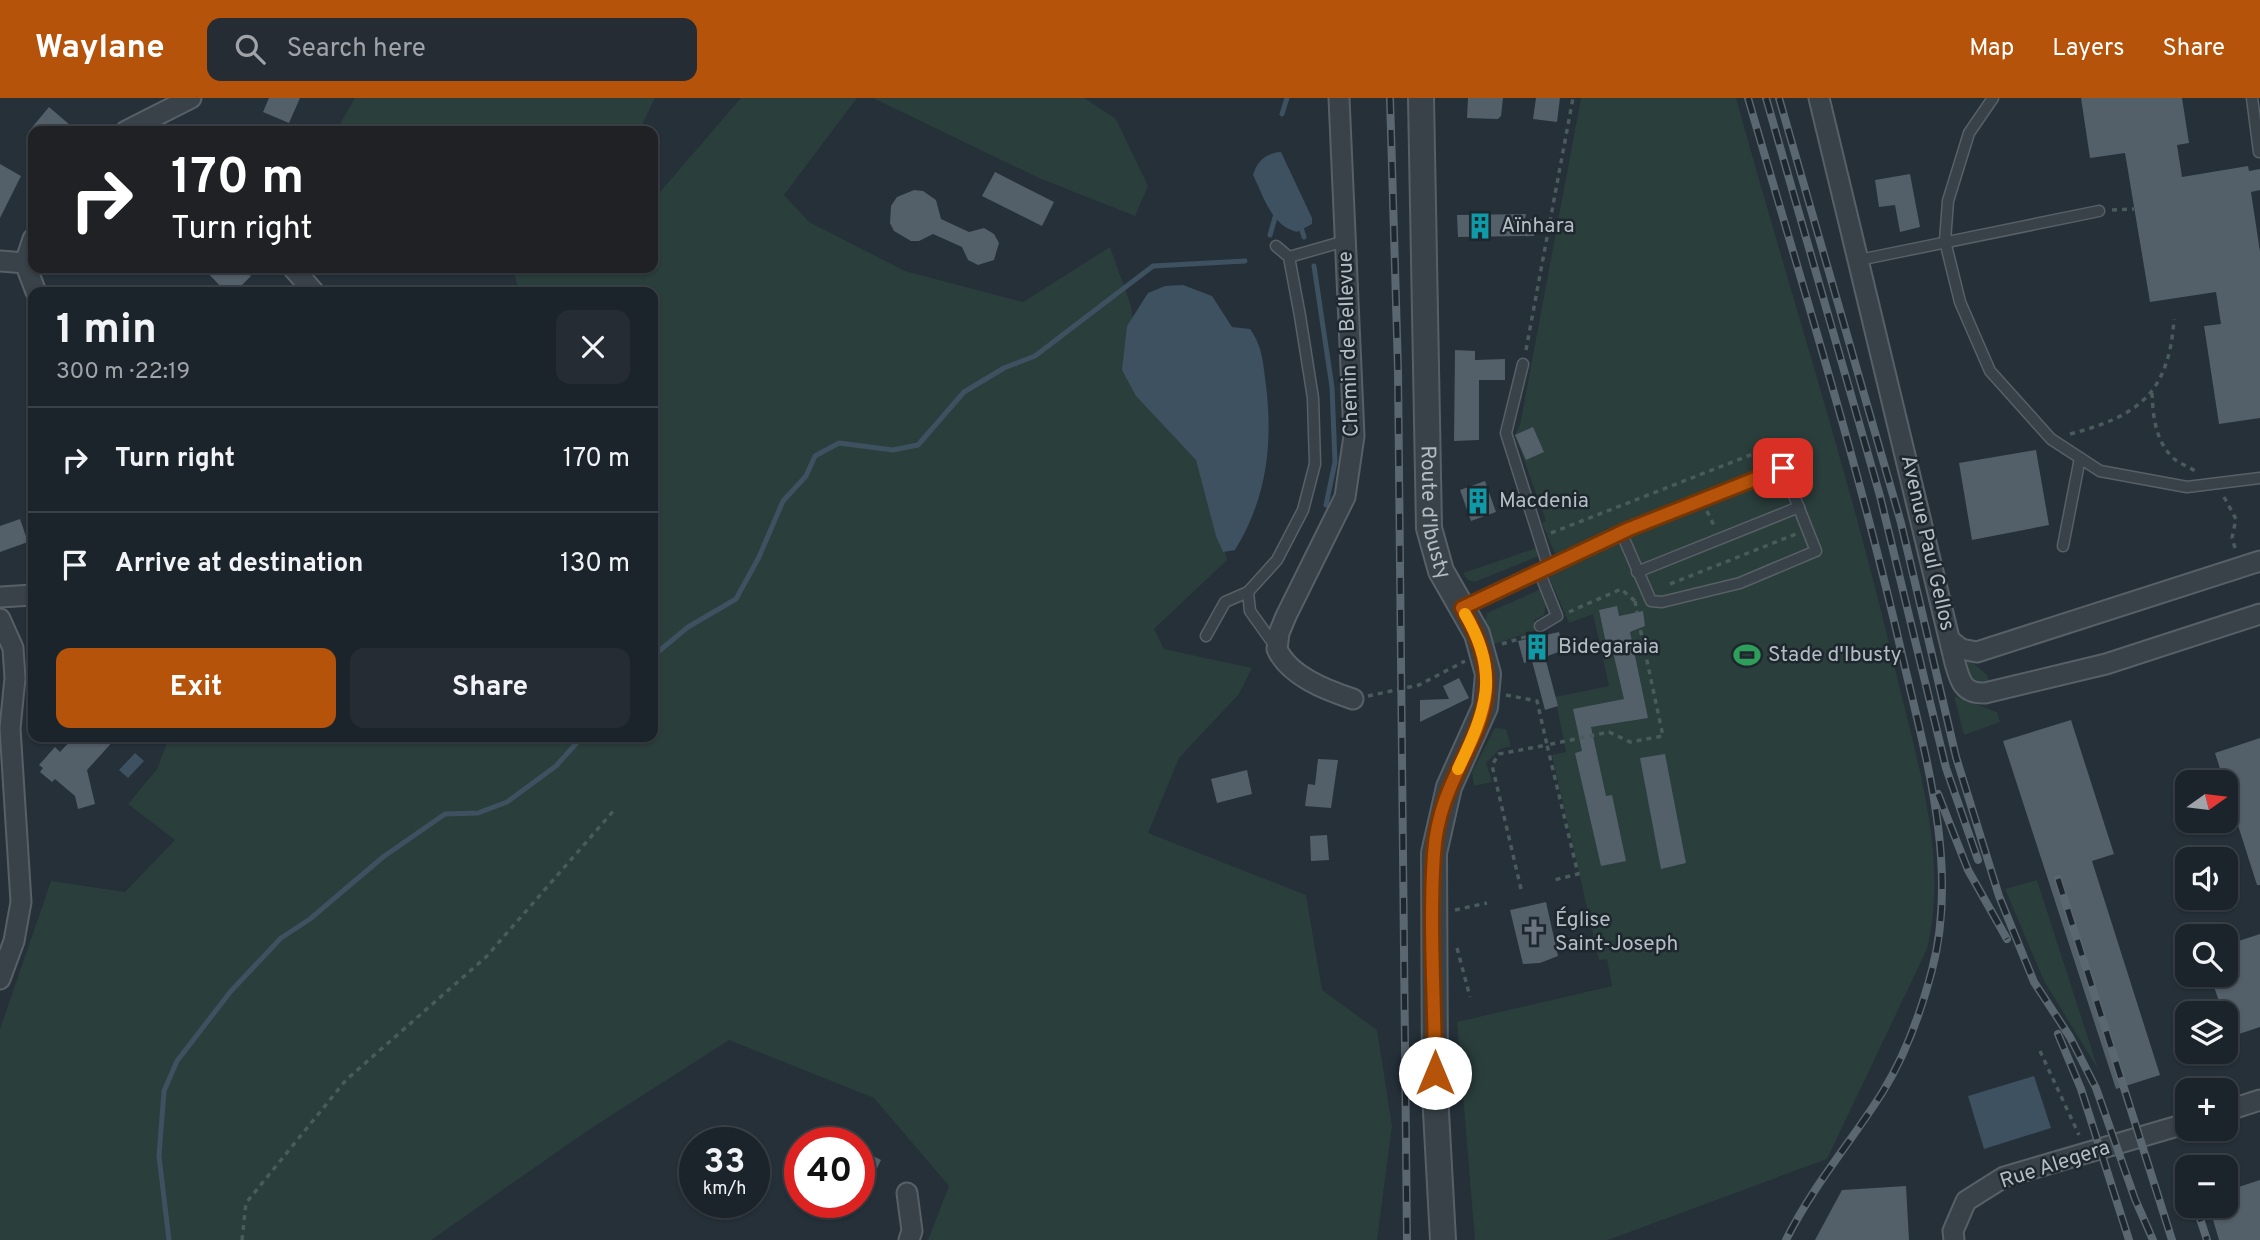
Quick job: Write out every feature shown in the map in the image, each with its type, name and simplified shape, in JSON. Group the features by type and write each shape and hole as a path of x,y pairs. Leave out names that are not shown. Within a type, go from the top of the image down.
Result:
{"street":[{"path":"141,126 191,98"},
{"name":"Chemin de Bellevue","path":"1277,649 1279,633 1286,616 1345,497 1354,436 1339,98"},
{"name":"Route d'Ibusty","path":"1421,98 1429,528 1441,570 1477,634 1491,653 1487,691 1479,726 1449,787 1434,853 1435,1093 1443,1240"},
{"name":"Avenue Paul Gellos","path":"1819,98 1960,681 1974,694 1985,693 2106,664 2260,614"},
{"path":"28,252 24,263 28,273"},
{"path":"0,261 24,263"},
{"path":"297,273 310,287"},
{"path":"1951,641 1961,649 1977,652 2260,561"},
{"path":"0,597 28,596"},
{"path":"0,619 13,648 15,678 10,728 21,902 14,941 0,979"},
{"path":"0,666 13,648"},
{"path":"1277,649 1293,670 1335,693 1353,699"},
{"path":"2238,1107 2260,1100"},
{"name":"Rue Alegera","path":"1954,1240 1953,1231 1966,1201 2004,1177 2175,1127"},
{"path":"907,1194 912,1231 909,1240"}],"lane":[{"path":"1993,98 1969,133 1948,201 1945,241 1960,302 1990,371 2051,439 2099,471 2187,488 2260,478"},
{"path":"2252,98 2259,152"},
{"path":"1858,260 2099,211"},
{"path":"1289,257 1345,241"},
{"path":"1206,636 1226,602 1248,592 1278,561 1293,535 1315,464 1313,398 1289,257 1276,246"},
{"path":"1523,364 1506,433 1539,538 1543,569 1557,616 1540,626"},
{"path":"2063,546 2080,458"},
{"path":"1462,608 1621,532 1783,468 1816,551 1740,583 1662,602 1651,601 1621,532"},
{"path":"1637,572 1799,508"},
{"path":"1248,592 1250,611 1277,649"}],"path":[{"path":"1523,364 1573,98"},
{"path":"2099,211 2134,209"},
{"path":"2051,439 2108,424 2133,411 2152,393 2172,346 2174,319"},
{"path":"1539,538 1693,475 1781,443"},
{"path":"1693,475 1729,560"},
{"path":"1646,594 1807,529"},
{"path":"1557,616 1621,589 1634,601"},
{"path":"1353,699 1419,685 1460,662 1491,653 1541,632 1540,626"},
{"path":"1521,889 1492,765 1499,754 1609,732 1630,742 1663,736 1640,628"},
{"path":"1487,691 1537,701 1578,874 1554,880"},
{"path":"242,1240 246,1203 346,1080 486,957 616,808"},
{"path":"1454,911 1487,903"},
{"path":"1454,936 1470,997"},
{"path":"2040,1051 2078,1133 2083,1154"}],"green space":[{"path":"355,98 655,98 641,126 339,126"},
{"path":"741,98 857,98 784,195 809,222 905,271 1023,302 1110,247 1131,306 1142,386 1205,457 1227,560 1154,629 1164,649 1252,668 1239,694 1179,758 1148,833 1306,895 1322,990 1377,1030 1392,1126 1377,1240 928,1240 949,1186 874,1098 729,1040 587,1131 431,1240 0,1240 0,1029 51,881 125,892 175,840 128,804 157,769 167,742 658,742 658,287 518,287 514,273 658,273 658,194"},
{"path":"873,98 1084,98 1116,119 1148,186 1135,216 1039,178"},
{"name":"Stade d'Ibusty","path":"1581,98 1736,98 1840,456 1913,740 1928,810 1932,845 1933,915 1927,949 1827,1159 1608,1240 1475,1240 1457,1022 1612,986 1607,959 1599,960 1552,755 1566,752 1555,697 1609,686 1593,614 1569,623 1549,577 1562,570 1542,523 1546,521 1515,435 1520,425"},
{"path":"1539,547 1541,555 1475,582 1468,580 1463,573"},
{"path":"1541,589 1546,604 1544,615 1534,620 1537,630 1494,644 1485,622 1487,613"},
{"path":"1959,651 1987,675 1991,687 1973,688"},
{"path":"1954,696 1997,712 2000,722 1964,735"},
{"path":"1495,728 1506,729 1511,746 1500,749 1486,763 1492,782 1474,786 1472,772"},
{"path":"2037,880 2098,1069 2044,981 2005,889"}],"water":[{"path":"1281,152 1312,218 1312,224 1297,232 1275,217 1253,175 1263,159"},
{"path":"1183,285 1212,296 1232,327 1250,329 1262,356 1268,407 1268,449 1261,490 1246,530 1235,550 1223,552 1216,536 1196,460 1136,396 1122,370 1127,326 1148,293 1165,286"},
{"path":"135,753 144,761 128,778 119,770"},
{"path":"2034,1076 2051,1128 1984,1149 1968,1096"}],"building":[{"path":"269,98 300,98 289,123 263,112"},
{"path":"1468,98 1503,98 1501,116 1498,119 1467,118"},
{"path":"1536,98 1560,98 1557,122 1533,119"},
{"path":"2081,98 2182,98 2189,143 2177,145 2182,177 2248,166 2249,171 2260,169 2260,190 2251,192 2260,252 2260,418 2219,424 2204,326 2221,324 2216,292 2150,302 2125,153 2090,158"},
{"path":"49,107 71,126 33,126"},
{"path":"0,164 21,176 0,218"},
{"path":"995,172 1054,202 1042,226 982,196"},
{"path":"1910,174 1920,227 1900,232 1895,205 1879,207 1875,180"},
{"path":"914,190 923,191 936,200 941,219 969,232 984,228 994,234 999,243 994,260 978,265 968,260 962,247 933,234 919,241 911,241 894,231 890,223 891,206 897,197"},
{"name":"Aïnhara","path":"1526,214 1525,219 1534,219 1534,236 1458,237 1457,215"},
{"path":"208,273 248,273 251,276 240,287 221,287"},
{"path":"1455,350 1475,351 1475,360 1505,359 1505,380 1479,380 1479,440 1454,441"},
{"path":"1533,427 1544,452 1526,460 1515,435"},
{"path":"2036,450 2049,525 1972,540 1959,463"},
{"name":"Macdenia","path":"1485,481 1496,512 1471,521 1460,490"},
{"path":"20,519 28,542 0,552 0,526"},
{"path":"1617,606 1619,616 1643,611 1645,626 1630,632 1648,718 1591,727 1606,796 1612,795 1626,861 1601,866 1575,753 1582,751 1573,709 1624,699 1613,652 1608,653 1599,610"},
{"path":"1559,632 1564,650 1545,657 1558,706 1545,710 1532,661 1524,663 1518,641"},
{"path":"1459,678 1469,698 1420,722 1420,700 1449,699 1443,686"},
{"path":"2071,720 2114,854 2092,861 2160,1075 2116,1089 2003,741"},
{"path":"2260,738 2260,885 2257,885 2238,825 2238,770 2220,770 2215,753"},
{"path":"69,742 112,742 87,770 95,804 78,809 75,796 55,779 52,782 40,772 43,768 39,765 55,747 60,752"},
{"path":"1665,754 1686,863 1661,869 1640,758"},
{"path":"1318,759 1338,760 1331,808 1305,806 1308,784 1315,785"},
{"path":"1247,770 1252,794 1217,803 1211,779"},
{"path":"1327,835 1329,860 1311,861 1310,836"},
{"name":"Église Saint-Joseph","path":"1546,902 1558,956 1540,963 1523,964 1510,910"},
{"path":"2260,934 2260,1027 2238,1034 2238,1001 2219,1001 2214,987 2238,987 2238,941"},
{"path":"875,1157 881,1160 875,1173"},
{"path":"2260,1180 2260,1240 2219,1240 2213,1218 2238,1218 2238,1187"},
{"path":"1906,1186 1909,1240 1815,1240 1842,1190"}],"waterway":[{"path":"1282,114 1287,98"},
{"path":"1270,235 1276,214"},
{"path":"1300,224 1304,237"},
{"path":"658,652 688,627 736,599 759,557 783,501 806,476 815,456 839,443 893,450 918,445 964,392 1004,368 1035,356 1153,266 1245,261"},
{"path":"1314,266 1332,387 1335,462 1326,505"},
{"path":"169,1240 159,1156 164,1091 177,1061 231,991 281,938 310,919 383,857 445,814 478,813 507,802 556,766 578,742"}],"railway":[{"path":"1390,98 1398,370 1407,1240"},
{"path":"1748,98 1830,377 1886,588 1921,735 1941,853 1942,892 1932,970 1905,1049 1882,1093 1820,1183 1786,1240"},
{"path":"1766,98 1880,496 1946,768 1978,860"},
{"path":"1779,98 1901,523 1956,757 1999,896 2034,982 2070,1037 2096,1088 2135,1199 2153,1240"},
{"path":"1938,794 1968,870 2007,939"},
{"path":"2058,879 2172,1240"},
{"path":"2058,1034 2081,1089 2129,1240"},
{"path":"2200,1218 2207,1240"}],"slow traffic":[{"path":"1458,769 1479,726 1485,707 1488,674 1477,634 1465,614"}],"place":[{"name":"Aïnhara","path":"1480,226"},
{"name":"Macdenia","path":"1478,501"},
{"name":"Bidegaraia","path":"1537,647"},
{"name":"Stade d'Ibusty","path":"1747,655"},
{"name":"Église Saint-Joseph","path":"1534,932"}],"route":[{"path":"1435,1073 1434,853 1439,820 1449,787 1479,726 1485,707 1488,674 1477,634 1462,608 1629,529 1783,468"}]}
